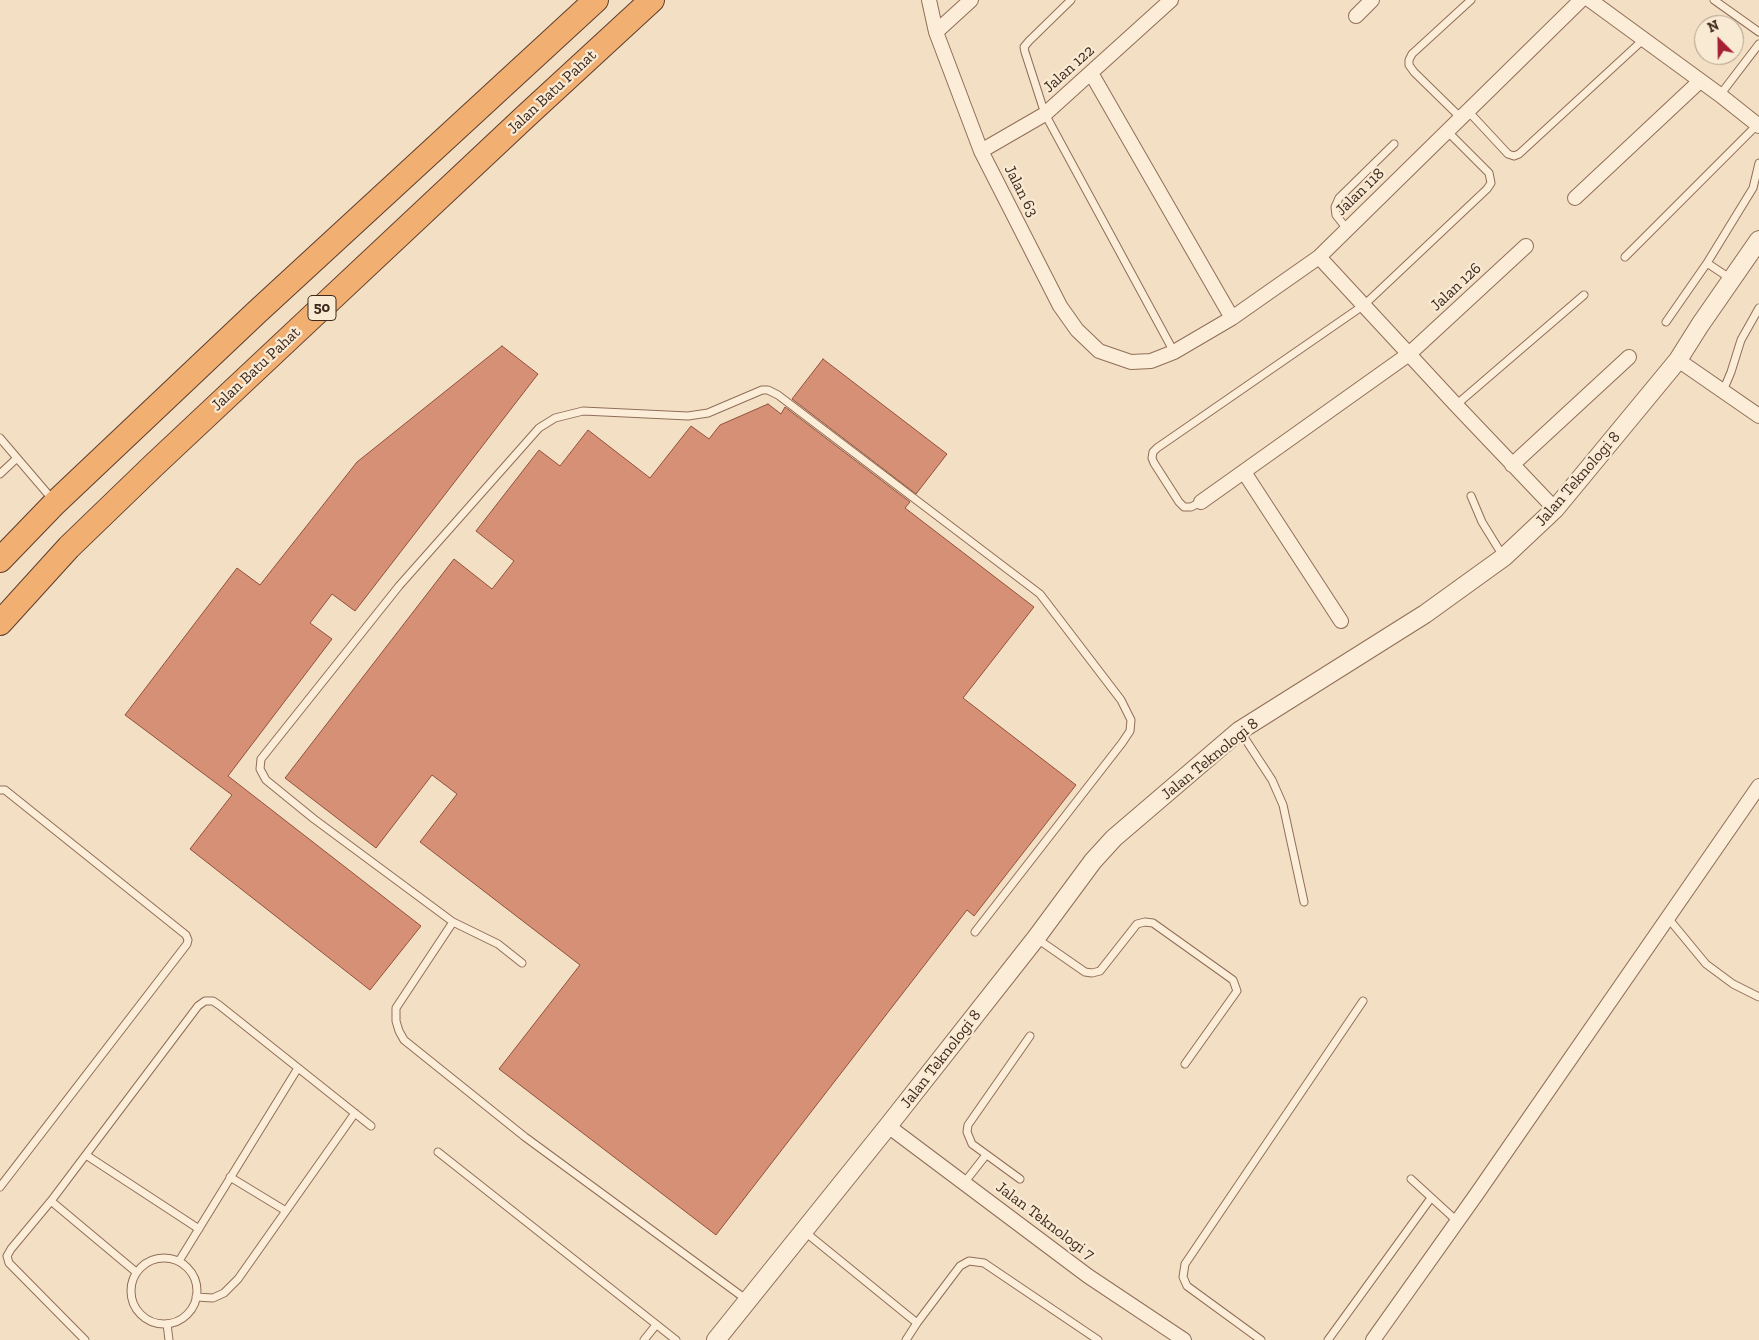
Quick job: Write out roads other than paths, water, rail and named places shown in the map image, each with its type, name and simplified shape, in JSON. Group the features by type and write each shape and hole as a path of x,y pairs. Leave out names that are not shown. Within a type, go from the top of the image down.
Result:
{"highway":[{"name":"50","path":"0,560 55,502 264,305 596,0"},
{"name":"Jalan Batu Pahat","path":"0,623 69,547 154,465 518,123 652,0"}],"street":[{"name":"Jalan 63","path":"929,0 936,32 981,151 1060,306 1077,330 1100,351 1131,362"},
{"path":"936,32 972,0"},
{"name":"Jalan 122","path":"981,151 1045,114 1171,0"},
{"path":"1356,16 1372,0"},
{"name":"Jalan 118","path":"1131,362 1151,361 1174,352 1232,318 1319,257 1581,0"},
{"path":"1590,0 1720,95 1758,126"},
{"path":"1091,73 1232,318"},
{"path":"1575,198 1700,82"},
{"name":"Jalan Teknologi 8","path":"716,1340 747,1300 805,1232 1036,938 1093,861 1114,838 1239,731 1425,614 1504,557 1555,509 1678,360 1759,240"},
{"name":"Jalan 126","path":"1201,502 1409,354 1526,246"},
{"path":"1319,257 1456,406 1555,509"},
{"path":"1512,465 1629,357"},
{"path":"1678,360 1759,416"},
{"path":"1244,472 1342,621"},
{"path":"1372,1340 1458,1222 1759,786"},
{"name":"Jalan Teknologi 7","path":"888,1126 1088,1276 1184,1340"}],"lane":[{"path":"1071,0 1024,46 1025,52 1045,114 1174,352"},
{"path":"1471,0 1412,54 1409,65 1414,72 1508,154 1514,156 1519,154 1644,39"},
{"path":"1714,0 1759,32"},
{"path":"1720,95 1759,44"},
{"path":"1624,257 1758,126"},
{"path":"1201,502 1191,507 1184,507 1178,502 1154,463 1152,458 1153,452 1156,448 1364,305 1487,189 1491,183 1489,173 1447,131"},
{"path":"1347,229 1336,215 1335,207 1339,198 1394,144"},
{"path":"1666,322 1707,263 1753,188 1759,162"},
{"path":"1707,263 1732,279"},
{"path":"1456,406 1584,295"},
{"path":"1723,391 1741,340 1759,308"},
{"path":"522,963 498,944 453,922 314,819 266,780 260,769 261,759 399,586 538,428 554,418 584,411 688,416 708,413 762,390 768,390 778,395 1040,594 1121,700 1131,720 1130,731 1122,743 975,932"},
{"path":"0,438 55,502"},
{"path":"0,474 17,458"},
{"path":"1470,496 1482,522 1504,557"},
{"path":"1239,731 1272,780 1283,805 1304,902"},
{"path":"0,790 5,790 186,935 188,940 187,944 0,1187"},
{"path":"1668,918 1706,964 1733,984 1759,997"},
{"path":"453,922 396,1008 397,1026 404,1040 525,1138 747,1300"},
{"path":"1036,938 1085,972 1092,973 1100,970 1137,924 1153,923 1233,980 1237,992 1185,1064"},
{"path":"85,1340 9,1263 7,1256 51,1201 198,1006 205,1001 212,1001 219,1005 371,1126"},
{"path":"1261,1340 1187,1286 1183,1277 1185,1264 1363,1001"},
{"path":"1020,1179 972,1144 967,1132 968,1125 1030,1036"},
{"path":"179,1261 298,1068"},
{"path":"196,1297 213,1298 224,1293 238,1279 355,1113"},
{"path":"438,1152 676,1340"},
{"path":"86,1155 199,1229"},
{"path":"964,1183 986,1155"},
{"path":"230,1178 286,1211"},
{"path":"1411,1179 1458,1222"},
{"path":"1328,1340 1431,1198"},
{"path":"51,1201 136,1272"},
{"path":"805,1232 917,1323"},
{"path":"168,1257 179,1261 189,1269 195,1279 197,1291 195,1303 188,1313 179,1320 167,1324 152,1322 139,1314 131,1301 130,1286 136,1272 144,1263 156,1258 168,1257"},
{"path":"906,1340 960,1266 969,1261 984,1263 1098,1340"},
{"path":"167,1324 169,1340"},
{"path":"644,1340 656,1325"}]}
